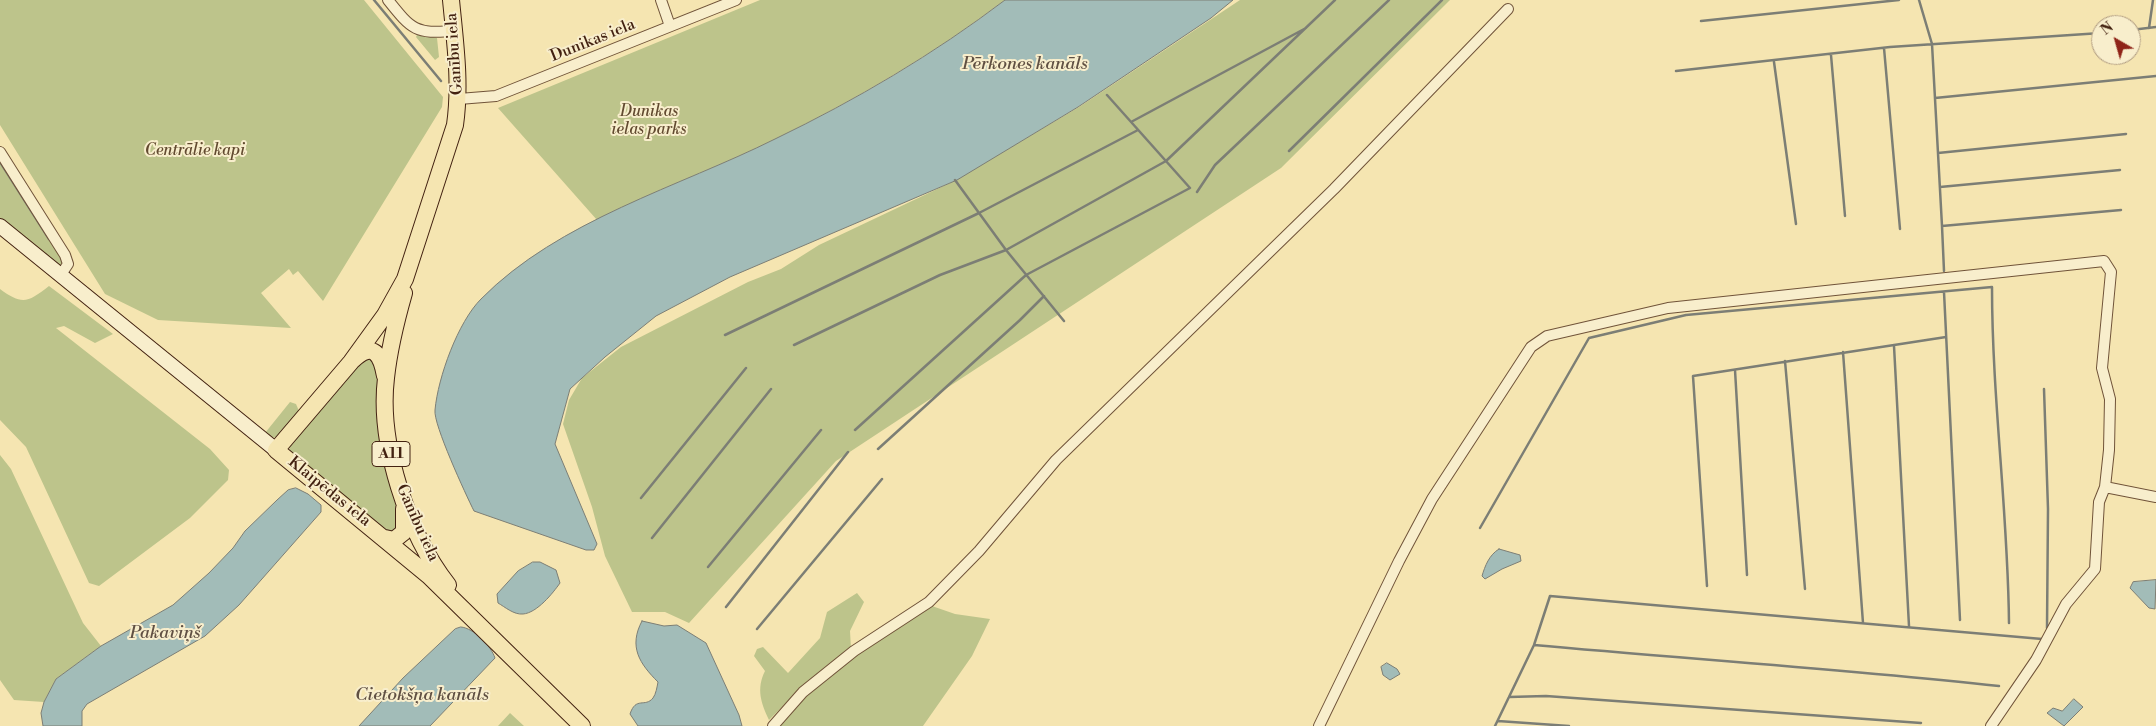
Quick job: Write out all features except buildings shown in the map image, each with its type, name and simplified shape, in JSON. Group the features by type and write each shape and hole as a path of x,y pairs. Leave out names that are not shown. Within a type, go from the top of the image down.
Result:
{"highway":[{"name":"Ganību iela","path":"276,450 351,362 384,315 405,279 455,125 459,99 451,0"},
{"name":"Ganību iela","path":"405,279 406,286 394,331 386,377 389,441 400,492 430,558 467,612"},
{"path":"351,362 360,354 369,350 377,352 383,361 386,377"},
{"name":"Klaipēdas iela","path":"276,450 385,538 467,612 582,726"},
{"path":"385,538 394,540 404,532 405,518 400,492"}],"main road":[{"name":"Klaipēdas iela","path":"0,226 276,450"}],"street":[{"path":"388,0 410,26 430,33 454,31"},
{"path":"662,0 670,26"},
{"name":"Dunikas iela","path":"459,99 496,96 736,0"},
{"path":"773,726 790,705 817,681 881,632 928,602 979,551 1056,460 1334,188 1508,9"},
{"path":"0,152 65,254 68,264 60,276"},
{"path":"1319,726 1399,561 1432,499 1531,347 1547,336 1668,308 2104,261 2111,272 2102,368 2110,399 2110,450 2105,487 2100,502 2095,569 2066,604 2036,660 1991,726"},
{"path":"2105,487 2156,498"}],"green space":[{"name":"Centrālie kapi","path":"0,0 364,0 443,97 442,107 323,301 298,271 293,275 289,269 261,293 291,328 158,320 105,294 0,125"},
{"name":"Dunikas ielas parks","path":"760,0 1005,0 951,39 894,75 836,108 754,150 597,220 498,108"},
{"path":"1240,0 1450,0 1281,168 836,461 689,623 665,612 632,612 605,556 592,507 563,424 569,400 582,378 621,347 748,282 781,269 819,245 952,182 1079,107"},
{"path":"418,33 437,38 439,57 435,60 416,37"},
{"path":"0,156 65,262 59,267 0,219"},
{"path":"49,286 113,334 95,343 64,326 56,328 210,449 229,470 228,480 190,518 99,586 89,583 26,447 0,420 0,289 14,298 25,300 36,296"},
{"path":"367,358 376,361 398,508 400,527 389,533 290,451 289,446 356,364"},
{"path":"290,402 296,404 299,411 278,437 270,438 265,433"},
{"path":"0,455 11,469 83,623 101,646 56,679 44,702 14,700 0,680"},
{"path":"857,593 864,602 850,631 851,649 787,702 769,720 760,690 765,671 754,656 757,649 763,647 788,673 820,638 827,612"},
{"path":"929,605 955,614 990,619 972,656 923,726 777,726 793,708 829,676"},
{"path":"510,713 524,726 498,726"}],"water":[{"name":"Pērkones kanāls","path":"1005,0 1233,0 1211,18 1078,107 957,180 730,277 656,316 605,357 570,389 555,444 597,544 594,550 586,550 474,511 444,444 435,410 440,382 450,351 465,321 481,299 512,271 546,247 621,207 775,139 865,92 951,39"},
{"name":"Pakaviņš","path":"296,488 308,494 321,505 321,512 239,605 205,636 87,704 82,711 82,726 43,726 41,713 44,702 56,679 101,646 173,605 209,573 233,548 245,531 277,500 288,490"},
{"path":"1499,549 1520,555 1521,561 1485,579 1482,576 1486,565 1493,554"},
{"path":"533,562 540,562 556,570 560,583 549,597 534,610 523,614 516,613 498,603 497,594 518,571"},
{"path":"2156,580 2155,609 2149,608 2130,588 2133,582"},
{"path":"642,621 664,626 677,625 706,643 739,715 742,726 638,726 630,714 632,709 635,705 650,701 653,698 658,682 641,662 636,647 638,630"},
{"name":"Cietokšņa kanāls","path":"466,628 481,638 490,648 495,658 430,726 359,726 403,678 455,629"},
{"path":"1387,663 1397,669 1400,674 1390,680 1383,675 1381,667"},
{"path":"2074,699 2083,707 2064,726 2047,713 2053,708 2062,711"}],"waterway":[{"path":"374,0 441,81"},
{"path":"794,345 940,275 1006,250 1166,161 1335,0"},
{"path":"1197,192 1215,165 1389,0"},
{"path":"1289,151 1442,0"},
{"path":"1701,21 1899,0"},
{"path":"1919,0 1932,44 1942,226 2121,210"},
{"path":"2149,28 2153,0"},
{"path":"2141,29 2156,27"},
{"path":"1131,122 1306,28"},
{"path":"1676,71 1890,47 2091,34"},
{"path":"1884,48 1900,229"},
{"path":"1831,55 1845,216"},
{"path":"1774,62 1796,224"},
{"path":"1935,98 2156,76"},
{"path":"855,430 1026,275 1190,188 1107,95"},
{"path":"725,335 979,213 1138,130"},
{"path":"1938,153 2126,134"},
{"path":"0,162 49,239"},
{"path":"1940,187 2120,170"},
{"path":"955,180 1006,250 1064,321"},
{"path":"1942,226 1944,271"},
{"path":"1480,528 1589,338 1686,315 1992,287 2009,623"},
{"path":"1944,292 1960,620"},
{"path":"878,449 1044,296"},
{"path":"1707,586 1693,376 1946,337"},
{"path":"1894,346 1909,626"},
{"path":"1843,352 1863,623"},
{"path":"1785,361 1805,589"},
{"path":"641,498 746,368"},
{"path":"1735,370 1747,575"},
{"path":"652,538 771,389"},
{"path":"2044,389 2048,509 2047,628"},
{"path":"708,567 821,430"},
{"path":"726,607 848,452"},
{"path":"757,629 882,479"},
{"path":"1495,726 1534,645 1550,596 2042,639"},
{"path":"1534,645 1825,669 1999,686"},
{"path":"1509,697 1546,696 1921,723"},
{"path":"1498,721 1569,726"}]}
